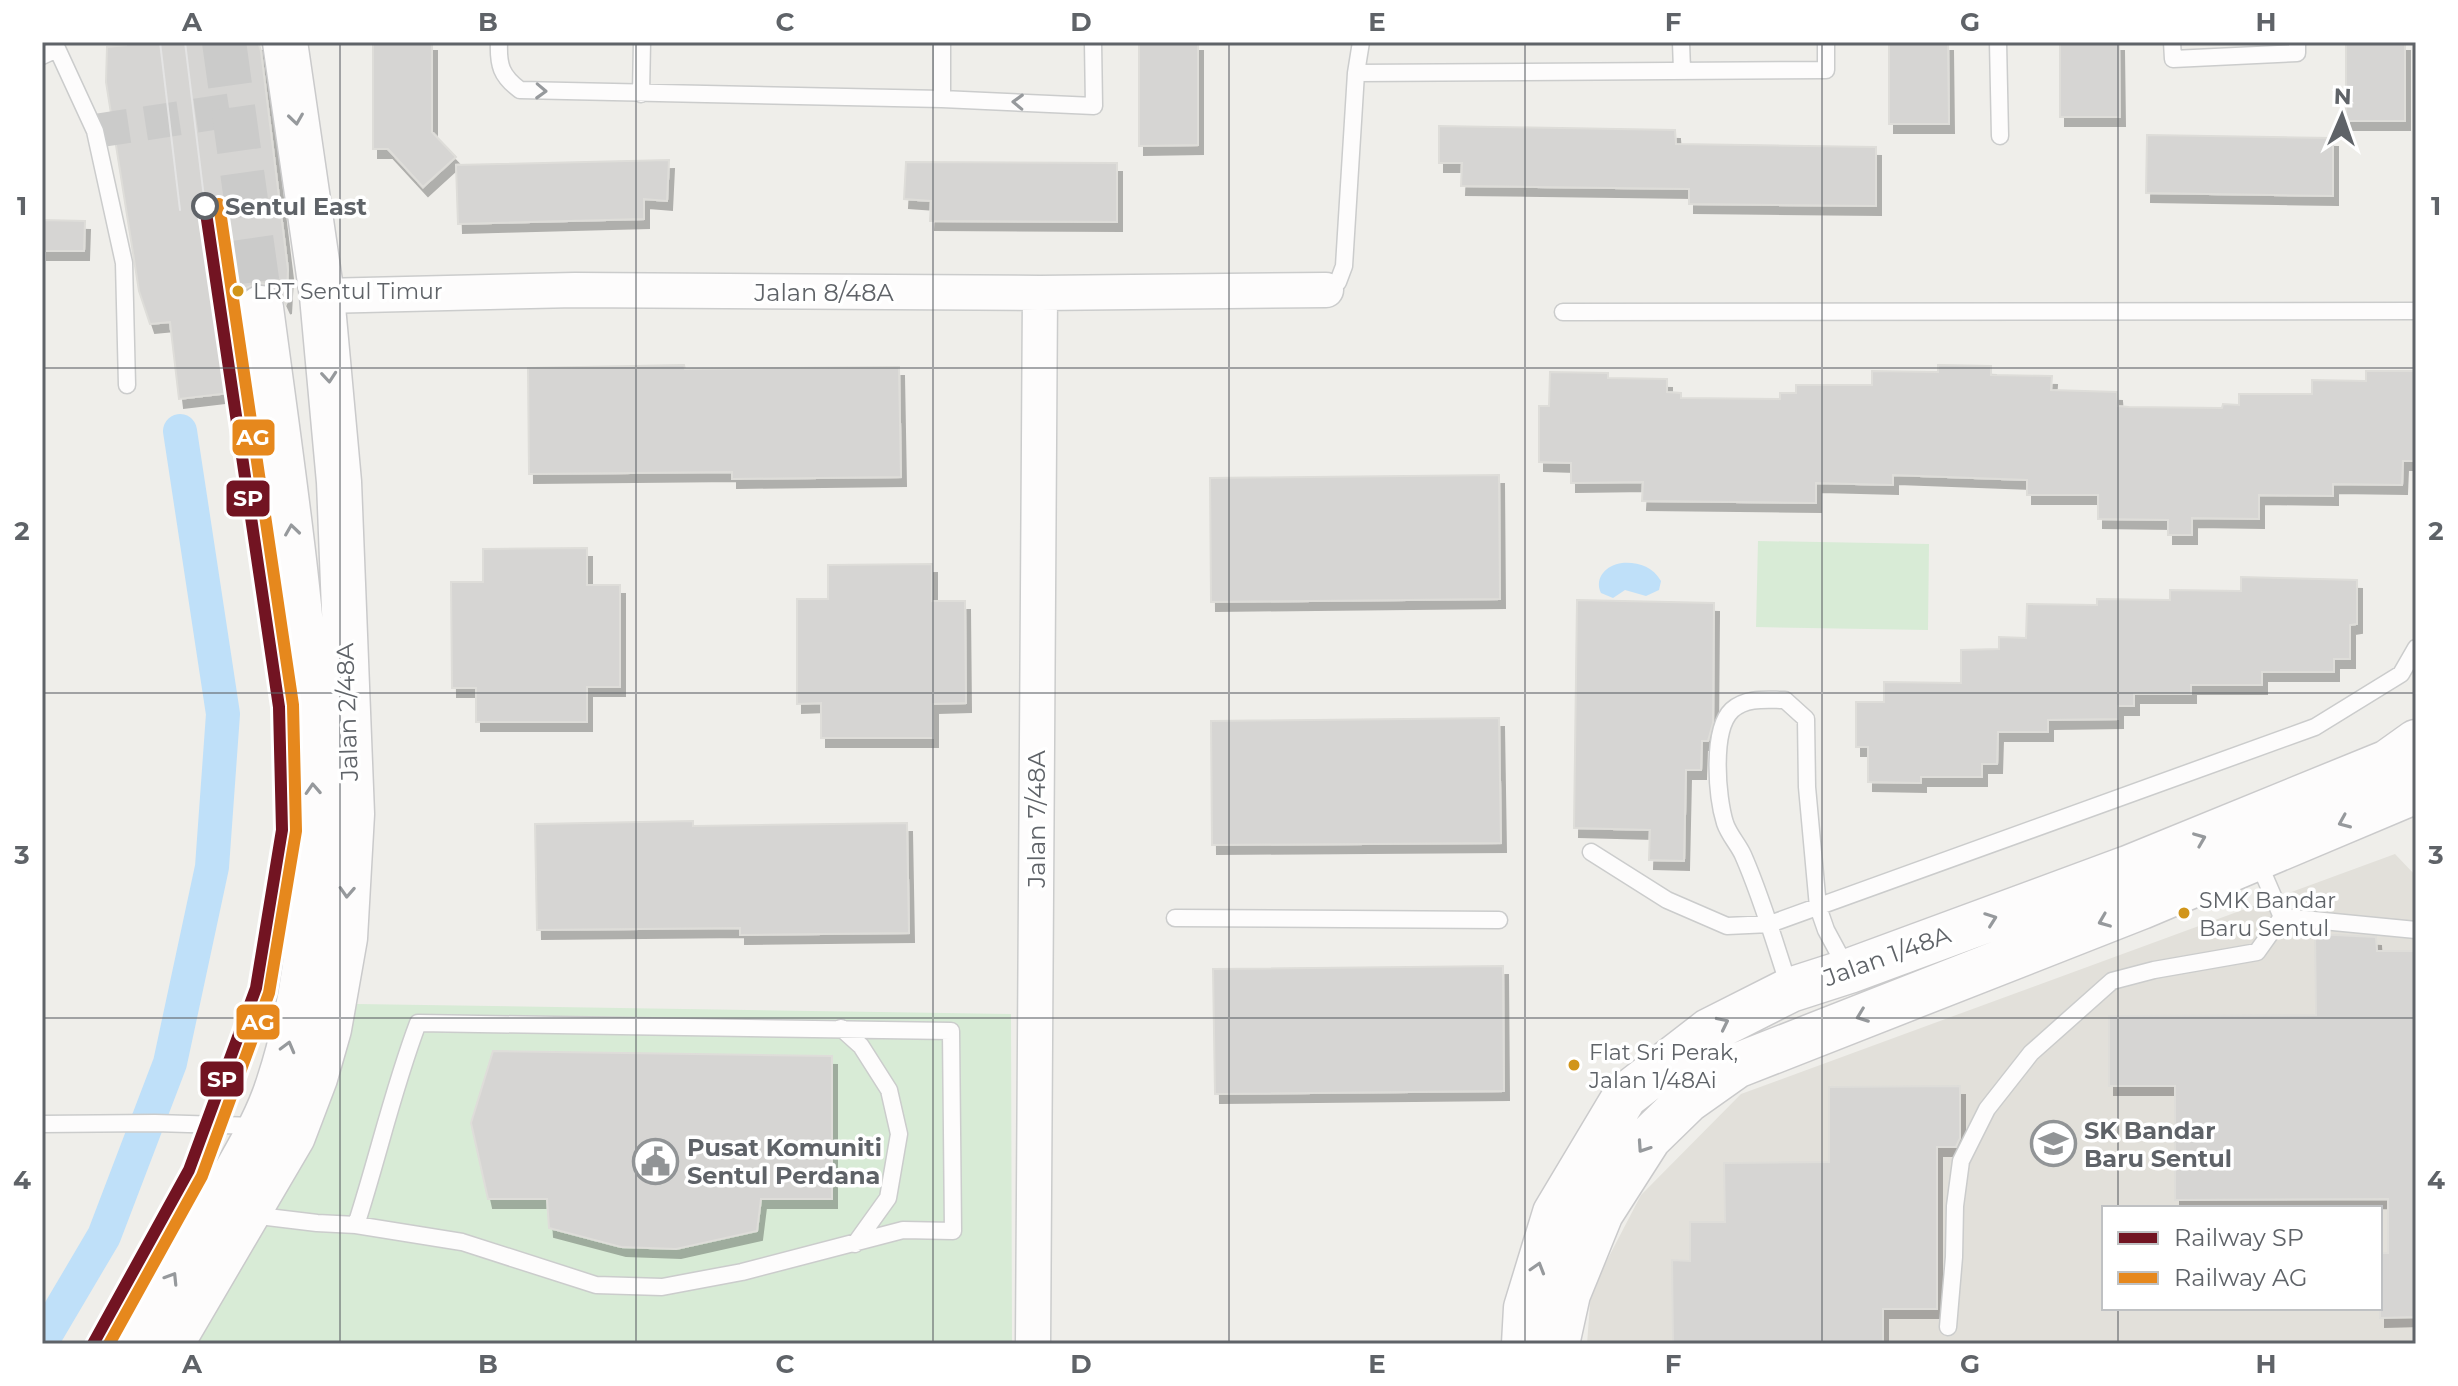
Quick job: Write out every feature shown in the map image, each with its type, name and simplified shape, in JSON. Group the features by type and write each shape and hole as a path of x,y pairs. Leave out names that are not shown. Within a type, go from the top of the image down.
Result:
{"main road":[{"name":"Jalan 2/48A","path":"130,1344 293,1136 329,1029 345,938 352,814 339,482 322,296 285,42"},
{"name":"Jalan 2/48A","path":"171,1344 233,1210 279,1082 294,1025 310,931 314,812 296,564 261,308"},
{"name":"Jalan 1/48A","path":"1524,1344 1526,1308 1555,1213 1625,1096 1709,1031 1790,990 1849,971 2186,844 2388,762 2416,742"},
{"name":"Jalan 1/48A","path":"1557,1344 1568,1294 1601,1213 1649,1138 1688,1100 1736,1066 2257,859 2416,791"}],"street":[{"name":"Jalan 8/48A","path":"322,296 575,290 1040,293 1326,290"},
{"name":"Jalan 7/48A","path":"1033,1344 1040,293"}],"lane":[{"path":"499,42 499,62 505,79 520,90 942,99 1094,106 1093,42"},
{"path":"641,94 642,42"},
{"path":"942,42 942,99"},
{"path":"1326,290 1338,282 1344,266 1356,73 1361,42"},
{"path":"1681,42 1682,70"},
{"path":"1356,73 1826,70 1826,42"},
{"path":"1998,42 2000,136"},
{"path":"2172,42 2173,59 2297,53 2297,42"},
{"path":"51,49 95,131 124,263 127,385"},
{"path":"1563,312 2416,311"},
{"path":"1591,852 1667,900 1727,926 1770,924 2315,727 2401,674 2416,648"},
{"path":"1790,990 1770,924 1742,853 1726,826 1718,793 1719,736 1731,711 1751,700 1785,700 1806,719 1807,787 1818,907 1826,930 1849,971"},
{"path":"2257,859 2282,917"},
{"path":"2282,917 2416,930"},
{"path":"1948,1327 1955,1206 1961,1161 1987,1109 2031,1053 2112,981 2154,970 2257,952 2282,917"},
{"path":"1175,918 1499,920"},
{"path":"233,1210 462,1242 596,1285 662,1287 742,1272 903,1230 953,1231 951,1031 418,1023 383,1127 376,1163 356,1225"},
{"path":"841,1028 861,1046 889,1090 899,1134 888,1198 855,1244"},
{"path":"42,1124 262,1126"}],"shaded area":[{"name":"SK Bandar Baru Sentul","path":"2395,854 2416,876 2416,1344 1587,1344 1591,1291 1641,1195 1741,1094"}],"green space":[{"path":"1758,541 1929,544 1928,630 1756,627"},
{"path":"357,1004 1011,1014 1012,1344 197,1344 313,1126 343,1061"}],"water":[{"path":"1622,563 1649,568 1661,581 1659,590 1646,596 1625,590 1613,598 1601,593 1600,577 1611,566"}],"building":[{"name":"Sentul East","path":"126,42 258,42 288,270 286,305 280,292 270,285 258,283 246,288 238,299 236,311 247,391 179,399 170,322 150,324 139,291 106,82 107,47 126,45"},
{"path":"373,42 432,42 432,132 456,157 423,187 388,149 373,149"},
{"path":"1139,42 1198,42 1198,145 1139,146"},
{"path":"1889,42 1948,42 1949,124 1889,124"},
{"path":"2060,42 2119,42 2120,117 2060,117"},
{"path":"2346,42 2405,42 2405,121 2346,121"},
{"path":"1439,126 1675,130 1676,144 1876,147 1876,206 1689,204 1689,189 1461,186 1462,163 1439,163"},
{"path":"2147,135 2333,138 2333,196 2146,193"},
{"path":"669,160 667,201 644,199 644,219 458,224 456,165"},
{"path":"906,162 1117,163 1117,222 930,221 931,201 904,199"},
{"path":"42,220 85,221 84,251 42,251"},
{"path":"684,365 685,369 899,367 901,477 732,479 732,472 529,474 528,368"},
{"path":"1938,365 1991,366 1991,375 2052,376 2051,390 2117,392 2118,406 2129,407 2222,408 2223,404 2239,405 2239,394 2312,394 2312,380 2366,381 2366,371 2416,371 2416,461 2403,461 2402,485 2333,484 2333,496 2259,495 2259,519 2192,518 2192,535 2168,535 2168,520 2098,519 2098,495 2027,495 2027,480 1893,475 1893,485 1816,483 1816,503 1642,501 1643,482 1571,483 1571,463 1539,462 1539,406 1549,406 1550,372 1608,373 1608,378 1667,379 1667,392 1681,393 1681,398 1780,399 1780,393 1796,393 1796,385 1872,385 1872,371 1938,372"},
{"path":"1499,475 1500,599 1211,602 1210,478"},
{"path":"587,548 587,585 620,585 620,687 587,687 587,722 476,722 476,688 452,688 451,582 483,582 483,549"},
{"path":"932,564 932,601 965,601 966,703 933,704 933,738 821,738 821,703 797,704 797,599 828,599 828,565"},
{"path":"2241,577 2357,580 2357,624 2350,625 2350,659 2334,659 2334,672 2262,672 2262,685 2191,685 2191,694 2134,694 2134,706 2118,706 2118,719 2048,720 2048,732 1998,732 1997,764 1982,764 1982,777 1921,777 1921,783 1868,782 1868,747 1856,747 1856,702 1884,702 1884,682 1961,683 1961,650 1999,649 1999,637 2026,638 2027,604 2097,605 2097,599 2170,600 2170,590 2241,591"},
{"path":"1577,600 1714,603 1713,723 1708,741 1702,741 1701,770 1686,770 1684,861 1649,860 1650,830 1574,828"},
{"path":"1499,718 1501,843 1212,845 1211,721"},
{"path":"693,821 693,826 907,823 909,933 740,935 740,928 537,930 535,824"},
{"path":"2315,934 2376,937 2377,951 2416,951 2416,1317 2380,1318 2382,1253 2388,1253 2388,1199 2175,1200 2175,1086 2109,1086 2109,1016 2316,1015"},
{"path":"1503,966 1504,1091 1215,1094 1213,969"},
{"name":"Pusat Komuniti Sentul Perdana","path":"493,1051 832,1056 832,1199 761,1199 757,1231 676,1249 621,1247 549,1228 547,1199 488,1199 471,1123"},
{"path":"1960,1086 1960,1138 1956,1147 1937,1147 1937,1309 1883,1309 1883,1344 1673,1344 1672,1260 1690,1261 1690,1222 1725,1222 1724,1163 1829,1162 1829,1087"}],"waterway":[{"path":"42,1341 104,1236 170,1063 212,867 223,714 180,431"}],"tunnel":[{"path":"224,42 261,308"},
{"path":"95,131 233,110"}],"tram line":[{"path":"160,42 180,210"},
{"path":"185,42 205,206"}],"rail line":[{"name":"AG","path":"109,1344 202,1176 269,993 296,831 293,705 219,204"},
{"name":"SP","path":"93,1344 189,1170 256,988 282,830 279,707 205,206"}],"place":[{"name":"Sentul East","path":"205,206"},
{"name":"LRT Sentul Timur","path":"238,291"},
{"name":"SMK Bandar Baru Sentul","path":"2184,913"},
{"name":"Flat Sri Perak, Jalan 1/48Ai","path":"1574,1065"},
{"name":"SK Bandar Baru Sentul","path":"2053,1144"},
{"name":"Pusat Komuniti Sentul Perdana","path":"656,1161"}]}
